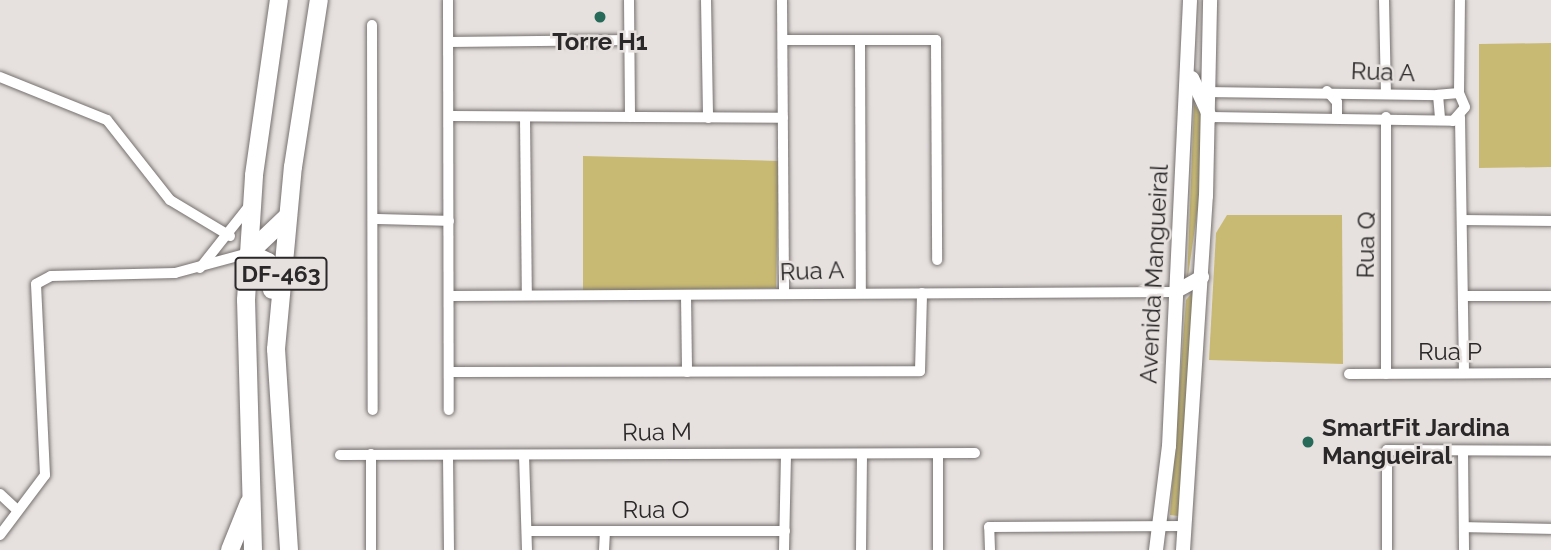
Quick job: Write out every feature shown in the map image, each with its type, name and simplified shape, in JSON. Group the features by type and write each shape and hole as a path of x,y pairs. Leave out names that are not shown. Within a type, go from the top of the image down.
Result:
{"main road":[{"name":"DF-463","path":"253,550 249,503 249,253 252,201 279,0"},
{"name":"DF-463","path":"289,550 276,349 288,216 320,4"},
{"path":"276,349 271,272 262,257 249,253 288,216"},
{"path":"230,550 249,503"}],"street":[{"path":"448,0 449,410"},
{"path":"629,0 630,117"},
{"path":"706,0 708,118"},
{"path":"782,0 784,293"},
{"name":"Avenida Mangueiral","path":"1156,550 1169,446 1175,292 1189,66 1190,0"},
{"name":"Avenida Mangueiral","path":"1183,550 1192,453 1210,117 1210,0"},
{"path":"1384,0 1386,92"},
{"path":"1460,0 1459,93 1465,107 1460,117 1466,220 1464,373"},
{"path":"372,25 373,411"},
{"path":"449,42 629,40"},
{"path":"783,40 936,40 937,260"},
{"path":"860,42 861,290"},
{"path":"1189,66 1210,117"},
{"path":"0,77 107,120 170,200 230,236"},
{"name":"Rua A","path":"1327,90 1337,102 1337,118"},
{"name":"Rua A","path":"1210,92 1327,90 1438,95 1459,93"},
{"name":"Rua A","path":"1438,95 1440,117"},
{"path":"450,116 783,118"},
{"name":"Rua A","path":"1210,117 1460,117"},
{"name":"Rua Q","path":"1386,117 1386,374"},
{"path":"526,118 527,295"},
{"path":"200,268 230,236 252,201"},
{"path":"373,219 449,220"},
{"path":"1466,220 1551,220"},
{"path":"0,535 16,509 43,486 45,475 36,284 51,276 200,268 249,253"},
{"path":"1175,292 1202,277"},
{"name":"Rua A","path":"450,296 686,296 861,290 922,293 1175,292"},
{"path":"450,372 920,371 922,293"},
{"path":"686,296 687,372"},
{"path":"1465,296 1551,296"},
{"name":"Rua P","path":"1349,374 1551,373"},
{"path":"1169,446 1184,443 1192,453"},
{"path":"1387,550 1388,450 1551,451"},
{"path":"1463,452 1464,550"},
{"name":"Rua M","path":"340,455 975,453"},
{"path":"371,454 372,550"},
{"path":"784,550 786,454"},
{"path":"938,454 938,550"},
{"path":"524,455 527,550"},
{"path":"861,550 862,455"},
{"path":"448,456 449,550"},
{"path":"0,494 16,509"},
{"path":"990,550 989,527 1185,526"},
{"path":"1464,527 1551,528"},
{"name":"Rua O","path":"527,531 785,531"},
{"path":"604,550 605,531"}],"shaded area":[{"path":"1551,43 1551,167 1479,168 1479,44"},
{"path":"1194,104 1202,115 1201,186 1187,283"},
{"path":"583,156 779,161 776,288 583,291"},
{"path":"1227,215 1342,215 1343,364 1209,360 1216,233"},
{"path":"1196,288 1179,516 1170,515 1186,300"}],"place":[{"name":"Torre H1","path":"600,17"},
{"name":"SmartFit Jardina Mangueiral","path":"1308,442"}]}
